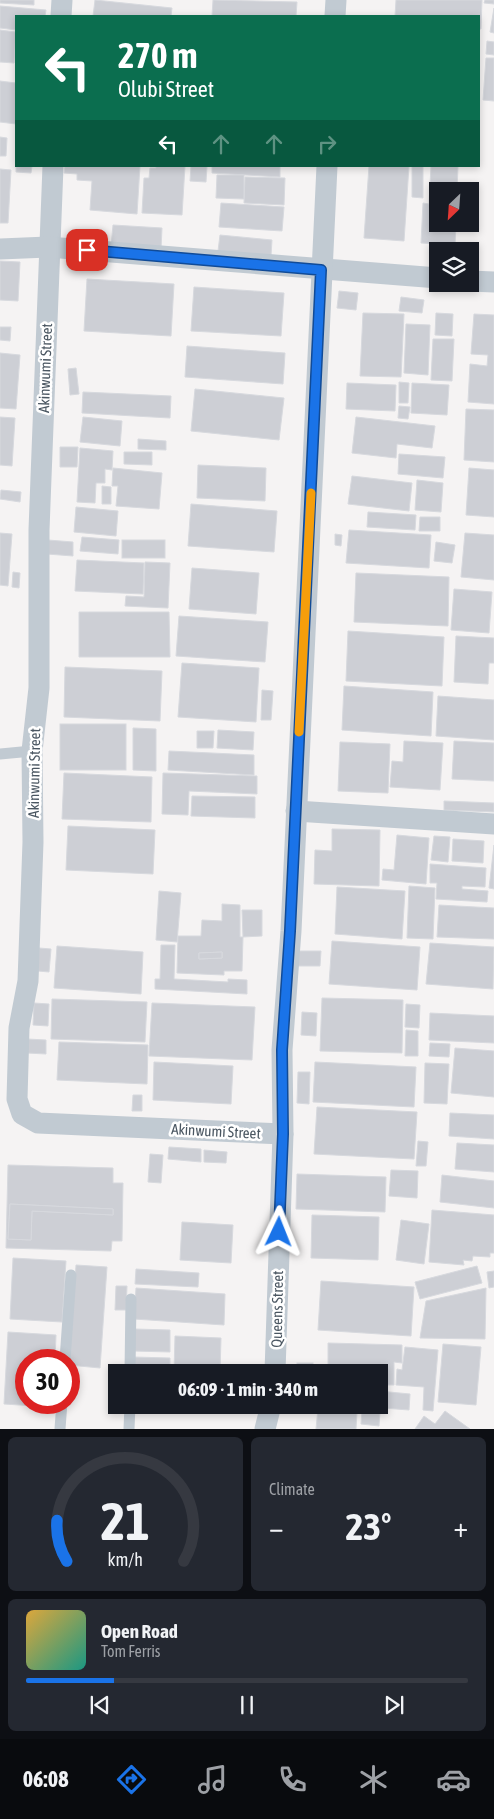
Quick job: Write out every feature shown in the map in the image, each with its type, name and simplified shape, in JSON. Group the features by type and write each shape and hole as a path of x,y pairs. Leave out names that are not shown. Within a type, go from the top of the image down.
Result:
{"street":[{"path":"61,15 62,0"},
{"path":"335,15 336,0"},
{"name":"Akinwumi Street","path":"53,167 48,247 39,530 39,688 32,751 33,842 28,982 20,1028 17,1099 22,1114 38,1123 283,1134"},
{"name":"Queens Street","path":"275,1364 283,1134 282,1050 296,811 327,167"},
{"path":"0,249 48,247 429,277"},
{"path":"479,281 494,282"},
{"path":"296,811 494,824"},
{"path":"265,1429 269,1414"}],"lane":[{"path":"0,754 32,751"},
{"path":"66,1349 71,1275"},
{"path":"130,1364 131,1299"},
{"path":"60,1429 61,1414"},
{"path":"129,1429 130,1414"}],"building":[{"path":"0,0 34,0 34,5 0,3"},
{"path":"95,0 172,8 171,15 93,15"},
{"path":"213,0 297,2 296,15 212,15"},
{"path":"396,0 482,0 481,29 480,15 395,15"},
{"path":"485,0 494,0 494,4 484,3"},
{"path":"0,6 46,10 45,15 15,15 15,30 0,28"},
{"path":"494,8 494,33 490,32"},
{"path":"0,30 15,32 14,63 0,62"},
{"path":"487,41 494,42 494,55 486,54"},
{"path":"486,58 494,58 494,101 483,100"},
{"path":"0,81 15,83 15,124 0,122"},
{"path":"0,137 7,138 6,156 0,156"},
{"path":"16,167 32,167 31,173 16,172"},
{"path":"65,167 140,167 137,214 90,210 92,181 77,180 77,174 64,173"},
{"path":"185,167 182,215 142,213 144,178 149,178 150,168"},
{"path":"191,167 207,167 206,182 190,181"},
{"path":"212,167 280,167 280,177 212,173"},
{"path":"369,167 409,167 404,241 364,238"},
{"path":"412,167 423,167 423,198 412,197"},
{"path":"431,167 458,167 457,182 430,182"},
{"path":"0,169 11,170 8,223 0,223"},
{"path":"217,175 244,175 244,199 216,198"},
{"path":"245,177 285,178 284,205 244,203"},
{"path":"221,203 284,207 282,231 219,227"},
{"path":"423,203 429,204 429,232 456,232 455,242 421,243"},
{"path":"113,225 162,228 161,249 111,246"},
{"path":"220,235 272,240 271,256 218,251"},
{"path":"0,261 20,262 18,301 0,300"},
{"path":"87,279 174,284 171,336 84,331"},
{"path":"194,287 284,293 281,336 191,331"},
{"path":"339,291 358,293 356,310 337,308"},
{"path":"401,297 424,300 422,313 399,311"},
{"path":"363,313 404,314 401,377 360,376"},
{"path":"436,313 453,314 452,336 435,335"},
{"path":"474,314 494,315 494,404 468,402 470,364 487,366 488,355 471,354"},
{"path":"406,324 430,325 428,375 404,373"},
{"path":"0,327 11,327 10,341 0,340"},
{"path":"433,339 454,339 452,381 431,380"},
{"path":"187,346 285,353 283,384 185,377"},
{"path":"0,353 20,355 16,409 0,408"},
{"path":"76,368 79,394 70,395 68,369"},
{"path":"399,382 409,383 408,403 399,403"},
{"path":"347,383 396,385 395,411 346,409"},
{"path":"412,383 449,385 447,415 411,413"},
{"path":"195,389 284,398 279,440 191,431"},
{"path":"83,392 171,396 170,418 82,413"},
{"path":"399,406 410,407 408,419 398,418"},
{"path":"466,409 494,410 494,462 464,460"},
{"path":"0,417 15,418 12,466 0,465"},
{"path":"83,417 122,421 120,446 80,442"},
{"path":"356,417 435,426 432,448 397,444 396,458 352,453"},
{"path":"138,439 166,441 166,450 138,449"},
{"path":"60,447 78,447 77,467 60,467"},
{"path":"80,448 113,451 112,470 105,469 105,483 96,483 95,503 77,502"},
{"path":"124,452 152,452 152,465 124,464"},
{"path":"399,454 445,457 443,478 398,474"},
{"path":"198,465 266,468 265,501 197,498"},
{"path":"113,468 162,473 159,509 116,506 118,486 112,486"},
{"path":"469,468 494,470 494,517 466,515"},
{"path":"352,476 412,483 409,511 348,504"},
{"path":"417,480 443,483 441,512 415,510"},
{"path":"102,486 111,487 111,504 102,504"},
{"path":"1,490 21,492 20,502 0,499"},
{"path":"191,504 277,511 274,552 188,546"},
{"path":"76,507 118,511 116,536 74,532"},
{"path":"368,512 416,515 415,530 367,527"},
{"path":"420,517 440,517 440,531 419,531"},
{"path":"349,530 431,535 429,568 346,563"},
{"path":"0,533 12,534 8,586 0,585"},
{"path":"465,533 494,535 494,580 461,577"},
{"path":"335,534 342,535 341,546 335,545"},
{"path":"82,537 119,540 118,554 80,551"},
{"path":"48,540 73,542 73,556 47,554"},
{"path":"122,540 165,540 165,558 122,558"},
{"path":"436,542 455,545 452,563 434,561"},
{"path":"77,560 144,563 143,594 75,591"},
{"path":"145,562 170,563 168,608 125,606 126,596 144,597"},
{"path":"192,568 259,573 256,614 189,609"},
{"path":"13,572 20,573 19,588 12,587"},
{"path":"356,573 449,577 448,626 354,622"},
{"path":"454,589 492,592 489,633 451,630"},
{"path":"79,612 169,612 170,657 79,657"},
{"path":"179,616 268,622 265,662 176,656"},
{"path":"348,631 444,637 442,686 346,681"},
{"path":"456,636 494,638 494,663 489,663 488,684 454,682"},
{"path":"182,663 259,668 256,722 178,717"},
{"path":"65,667 162,671 160,721 64,717"},
{"path":"344,686 433,692 431,736 342,730"},
{"path":"262,690 273,691 271,720 261,720"},
{"path":"438,696 494,700 494,740 436,736"},
{"path":"60,724 126,724 126,770 60,770"},
{"path":"133,728 156,729 156,771 133,770"},
{"path":"218,730 254,732 253,750 217,748"},
{"path":"197,731 214,731 213,748 197,748"},
{"path":"404,741 443,743 440,790 390,787 392,761 403,762"},
{"path":"454,741 494,743 494,781 452,779"},
{"path":"340,742 390,744 388,793 338,791"},
{"path":"169,751 254,755 254,775 168,770"},
{"path":"64,773 152,777 151,822 62,819"},
{"path":"163,773 257,776 257,794 189,791 188,815 162,814"},
{"path":"192,796 255,797 255,818 191,816"},
{"path":"444,801 494,803 494,812 444,810"},
{"path":"68,826 155,830 153,874 66,870"},
{"path":"332,829 380,830 379,886 314,884 315,850 332,851"},
{"path":"397,835 429,838 426,884 382,880 383,869 394,870"},
{"path":"434,836 450,837 448,862 431,860"},
{"path":"453,839 484,841 483,863 452,861"},
{"path":"494,845 494,889 489,888"},
{"path":"430,864 486,868 485,887 462,886 462,889 488,891 487,902 436,899 437,883 430,883"},
{"path":"409,886 435,888 433,939 407,938"},
{"path":"337,887 405,891 402,939 335,934"},
{"path":"159,891 181,893 177,942 156,940"},
{"path":"222,904 240,905 240,937 243,937 242,971 224,971 224,975 177,973 178,936 201,936 202,920 222,921","holes":["222,952 222,958 199,959 199,953"]},
{"path":"439,905 494,908 494,939 437,937"},
{"path":"242,910 262,910 262,936 243,937"},
{"path":"332,941 420,947 417,990 329,984"},
{"path":"430,943 494,947 493,989 426,984"},
{"path":"161,945 175,945 174,979 228,982 228,979 247,980 247,994 155,989 155,979 160,979"},
{"path":"57,946 143,952 141,994 54,988"},
{"path":"39,948 51,949 49,972 38,971"},
{"path":"295,951 321,951 320,966 295,966"},
{"path":"222,952 222,958 199,959 199,953"},
{"path":"322,998 403,1000 402,1053 320,1051"},
{"path":"52,999 147,1002 145,1042 51,1039"},
{"path":"34,1003 49,1004 48,1026 33,1025"},
{"path":"152,1003 255,1007 252,1060 149,1056"},
{"path":"406,1004 420,1005 419,1028 405,1027"},
{"path":"302,1012 317,1013 316,1036 301,1035"},
{"path":"430,1013 494,1016 494,1043 429,1040"},
{"path":"406,1030 418,1031 418,1056 405,1056"},
{"path":"27,1039 46,1040 46,1054 27,1053"},
{"path":"59,1042 148,1045 147,1084 57,1080"},
{"path":"430,1043 450,1044 449,1057 429,1056"},
{"path":"455,1048 494,1051 494,1097 451,1093"},
{"path":"154,1062 233,1066 231,1104 153,1100"},
{"path":"315,1062 416,1067 414,1107 313,1102"},
{"path":"425,1063 449,1064 447,1104 424,1103"},
{"path":"298,1072 310,1072 309,1104 297,1103"},
{"path":"133,1095 142,1095 142,1111 132,1111"},
{"path":"317,1107 417,1112 414,1159 314,1154"},
{"path":"450,1113 494,1115 494,1139 449,1136"},
{"path":"418,1141 428,1142 426,1166 416,1166"},
{"path":"457,1143 494,1145 494,1172 455,1169"},
{"path":"169,1147 201,1149 201,1162 168,1159"},
{"path":"204,1150 227,1152 226,1163 204,1162"},
{"path":"150,1154 163,1155 161,1183 148,1182"},
{"path":"8,1165 113,1168 113,1183 123,1183 122,1241 112,1241 111,1251 6,1248","holes":["10,1204 113,1209 113,1215 32,1211 31,1240 8,1239"]},
{"path":"391,1170 418,1171 417,1198 389,1196"},
{"path":"297,1174 386,1177 385,1212 296,1209"},
{"path":"442,1175 494,1181 494,1208 440,1202"},
{"path":"10,1204 113,1209 113,1215 32,1211 31,1240 8,1239"},
{"path":"432,1210 494,1215 494,1253 490,1253 490,1257 473,1256 472,1261 463,1260 464,1265 429,1262"},
{"path":"312,1215 379,1217 378,1260 311,1258"},
{"path":"401,1220 429,1224 424,1264 396,1260"},
{"path":"182,1222 233,1225 231,1263 180,1260"},
{"path":"13,1258 66,1261 62,1322 10,1319"},
{"path":"76,1265 107,1267 100,1368 80,1366 80,1349 70,1349"},
{"path":"477,1266 482,1283 420,1299 415,1282"},
{"path":"136,1269 199,1273 198,1287 135,1284"},
{"path":"494,1271 494,1287 489,1288 487,1272"},
{"path":"321,1281 414,1287 411,1336 318,1330"},
{"path":"116,1286 127,1286 126,1310 115,1310"},
{"path":"136,1288 225,1294 224,1325 134,1319"},
{"path":"486,1288 485,1339 420,1338 426,1301"},
{"path":"134,1329 170,1330 170,1352 133,1351"},
{"path":"8,1332 56,1335 55,1349 15,1349 15,1405 4,1404"},
{"path":"175,1336 221,1338 220,1364 174,1364"},
{"path":"328,1343 402,1345 402,1363 394,1362 394,1385 388,1385 388,1364 328,1364"},
{"path":"443,1344 481,1347 476,1405 438,1402"},
{"path":"405,1347 438,1350 433,1411 423,1410 424,1387 396,1385 397,1369 402,1370"},
{"path":"133,1357 170,1358 170,1364 133,1364"},
{"path":"297,1363 313,1363 313,1364"},
{"path":"388,1392 410,1394 409,1410 388,1408"},
{"path":"445,1411 470,1429 415,1429 424,1416 435,1424"},
{"path":"317,1414 357,1414 356,1429 316,1429"},
{"path":"362,1414 380,1414 379,1426 361,1424"}],"slow traffic":[{"path":"299,732 311,493"}],"route":[{"path":"87,250 321,270 290,931 282,1050 283,1134 279,1232"}]}
